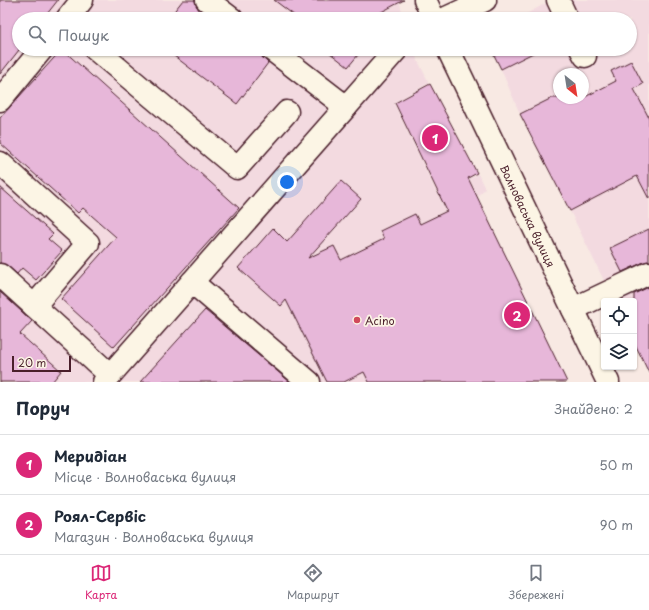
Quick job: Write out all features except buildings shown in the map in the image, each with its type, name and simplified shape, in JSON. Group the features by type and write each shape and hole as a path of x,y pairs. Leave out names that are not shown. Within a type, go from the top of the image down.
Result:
{"street":[{"path":"73,12 82,0"},
{"path":"207,0 223,12"},
{"path":"425,0 431,12"},
{"path":"459,12 485,0"},
{"path":"558,0 564,12"},
{"path":"0,100 36,56"},
{"path":"103,56 237,168 287,112"},
{"path":"280,56 346,107"},
{"path":"0,275 34,306 107,378 391,56"},
{"name":"Волноваська вулиця","path":"451,56 608,382"},
{"path":"0,162 88,243 34,306"},
{"path":"572,309 649,273"},
{"path":"192,282 309,382"}],"shaded area":[{"path":"0,0 399,0 402,12 12,12 12,56 416,56 429,83 394,103 438,195 478,174 485,189 477,196 567,382 0,382"},
{"path":"552,0 649,0 649,373 637,348 637,298 613,298 520,114 494,56 637,56 637,12 530,12"}],"place":[{"name":"Меридіан","path":"435,138"},
{"name":"Роял-Сервіс","path":"517,315"},
{"name":"Acino","path":"357,320"}]}
